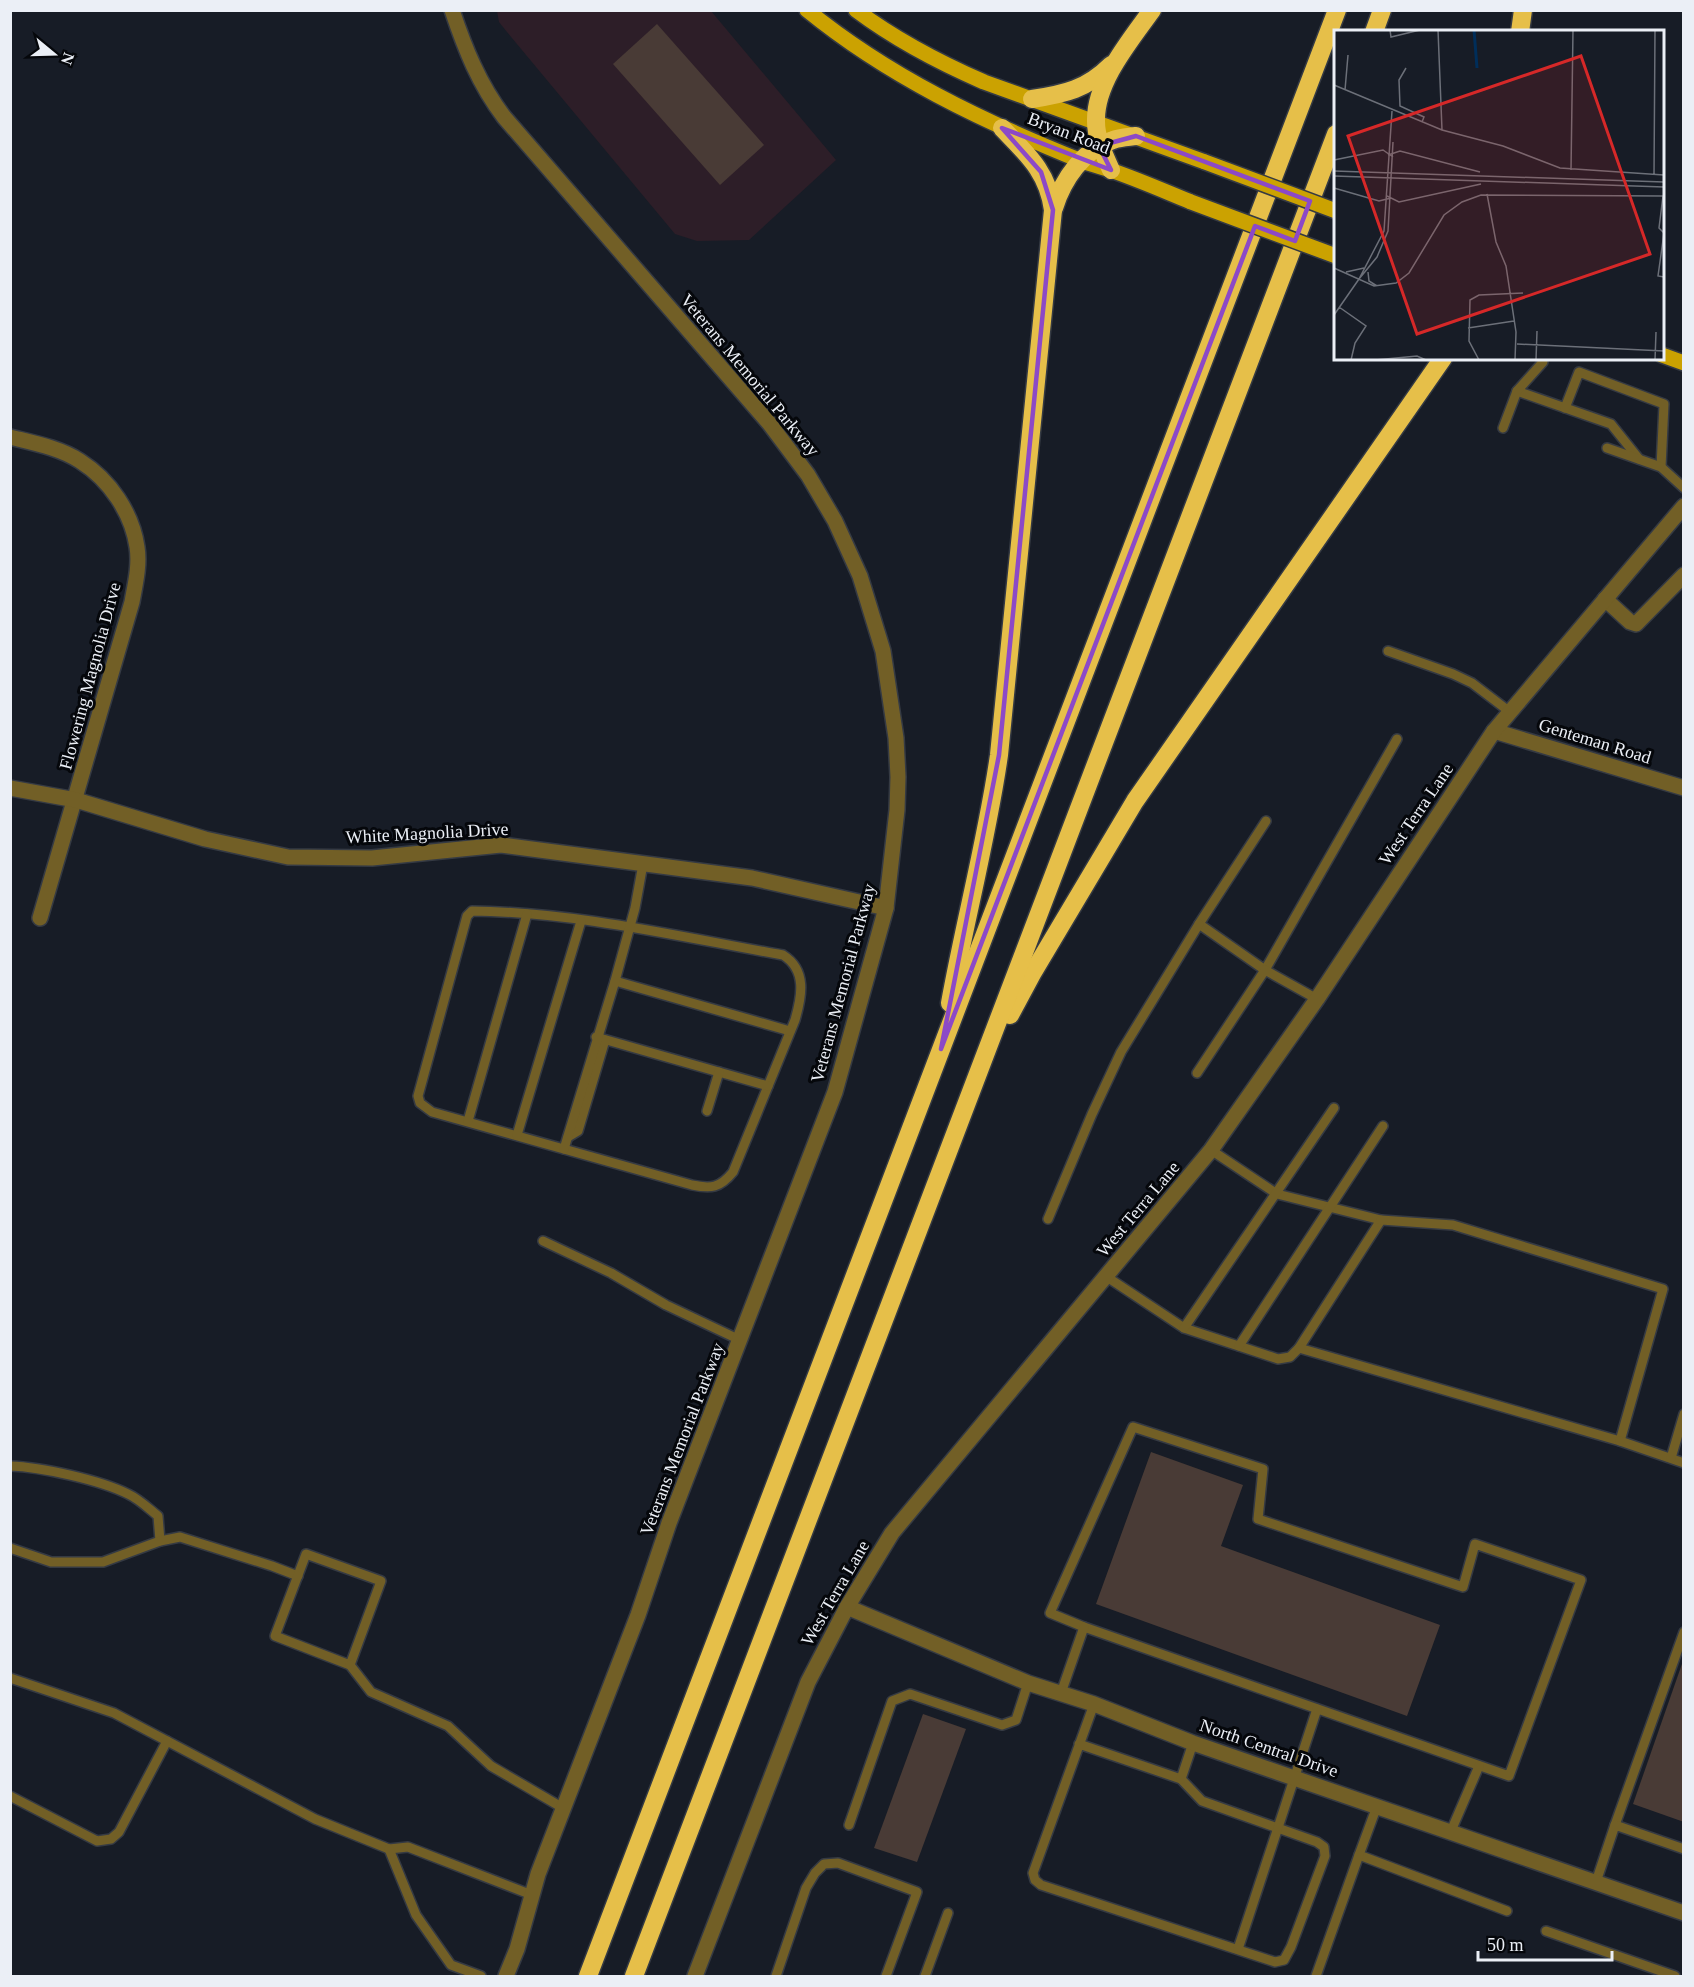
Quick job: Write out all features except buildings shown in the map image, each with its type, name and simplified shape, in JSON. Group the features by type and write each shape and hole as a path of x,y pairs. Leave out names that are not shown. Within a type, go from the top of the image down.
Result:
{"highway":[{"path":"1111,170 1100,146 1096,122 1097,107 1105,83 1117,59 1152,10"},
{"path":"588,1977 1337,10"},
{"path":"1375,30 1382,10"},
{"path":"1520,30 1522,10"},
{"path":"1032,99 1066,93 1084,86 1101,75 1117,59"},
{"path":"1002,128 1041,172 1051,192 1053,210"},
{"path":"941,1049 964,929 990,815 999,755 1053,210 1067,176 1081,161 1100,146 1115,139 1136,136"},
{"path":"634,1977 1334,137"},
{"path":"974,1083 1032,974 1135,801 1440,364"}],"main road":[{"name":"Bryan Road","path":"807,10 836,34 918,86 1002,128 1081,161 1111,170 1334,256"},
{"name":"Bryan Road","path":"856,10 897,40 926,56 984,82 1334,211"}],"street":[{"name":"Veterans Memorial Parkway","path":"452,10 475,72 491,100 540,160 769,423 808,475 835,521 860,576 872,611 883,651 896,738 897,799 886,908 835,1092 669,1523 638,1615 538,1874 517,1949 506,1977"},
{"name":"Flowering Magnolia Drive","path":"10,437 65,453 100,477 117,496 138,548 137,575 132,602 40,918"},
{"name":"West Terra Lane","path":"695,1977 808,1682 847,1608 892,1533 1211,1150 1317,999 1494,731 1683,506"},
{"path":"1605,599 1630,622 1636,624 1683,575"},
{"name":"Genteman Road","path":"1494,731 1683,788"},
{"name":"White Magnolia Drive","path":"10,788 76,800 205,839 288,856 372,858 501,845 752,878 886,908"},
{"name":"North Central Drive","path":"847,1608 1028,1683 1094,1704 1194,1743 1683,1912"}],"lane":[{"path":"1503,428 1517,390 1543,362"},
{"path":"1565,408 1579,372 1664,404 1661,467"},
{"path":"1517,390 1611,424 1639,459"},
{"path":"1607,447 1661,467 1683,488"},
{"path":"1388,651 1472,683 1510,712"},
{"path":"1197,1073 1265,970 1397,739"},
{"path":"1048,1219 1121,1052 1199,924 1266,821"},
{"path":"564,1149 601,1039 644,864"},
{"path":"472,910 581,921 783,955 792,960 800,976 799,1007 733,1172 726,1181 707,1188 692,1185 432,1112 420,1103 418,1096 467,916 472,910"},
{"path":"468,1121 527,914"},
{"path":"517,1136 581,921"},
{"path":"1199,924 1265,970 1317,999"},
{"path":"615,981 790,1031"},
{"path":"601,1039 768,1086"},
{"path":"707,1111 719,1072"},
{"path":"1184,1328 1334,1108"},
{"path":"1239,1346 1383,1125"},
{"path":"1211,1150 1277,1194 1381,1220 1453,1225 1663,1289 1620,1441"},
{"path":"1107,1277 1184,1328 1278,1359 1290,1357 1299,1348 1381,1220"},
{"path":"543,1242 612,1273 666,1305 740,1340"},
{"path":"1299,1348 1620,1441 1683,1463"},
{"path":"1671,1458 1683,1414"},
{"path":"1133,1427 1263,1469 1258,1519 1463,1587 1474,1544 1581,1580 1509,1776 1317,1709 1050,1613 1133,1427"},
{"path":"10,1466 32,1466 113,1487 130,1495 158,1516 160,1541"},
{"path":"10,1548 51,1562 103,1562 160,1541 180,1537 298,1576"},
{"path":"350,1665 381,1581 306,1554 275,1636 350,1665 371,1692 448,1726 491,1766 563,1808"},
{"path":"1061,1693 1084,1627"},
{"path":"1596,1882 1683,1632"},
{"path":"10,1678 114,1713 315,1819 389,1849 408,1847 532,1895"},
{"path":"849,1825 892,1701 910,1694 1002,1725 1016,1720 1028,1683"},
{"path":"1079,1744 1181,1779 1202,1801 1317,1842 1324,1847 1325,1856 1284,1960 1275,1962 1041,1885 1035,1880 1033,1873 1079,1744 1094,1704"},
{"path":"1238,1949 1317,1709"},
{"path":"10,1796 97,1841 111,1839 119,1832 167,1741"},
{"path":"1181,1779 1194,1743"},
{"path":"1451,1832 1479,1766"},
{"path":"1316,1977 1377,1806"},
{"path":"1615,1825 1683,1848"},
{"path":"389,1849 416,1916 451,1965 481,1977"},
{"path":"1359,1855 1507,1911"},
{"path":"776,1977 806,1888 824,1864 838,1863 917,1892 886,1977"},
{"path":"925,1977 948,1912"},
{"path":"1546,1931 1675,1977"}],"highlighted area":[{"path":"1002,128 1111,170 1099,146 1136,136 1310,201 1295,241 1255,226 941,1049 999,755 1053,210 1041,172"}],"shaded area":[{"path":"497,11 711,11 836,160 749,240 697,241 675,234 499,22"}]}
